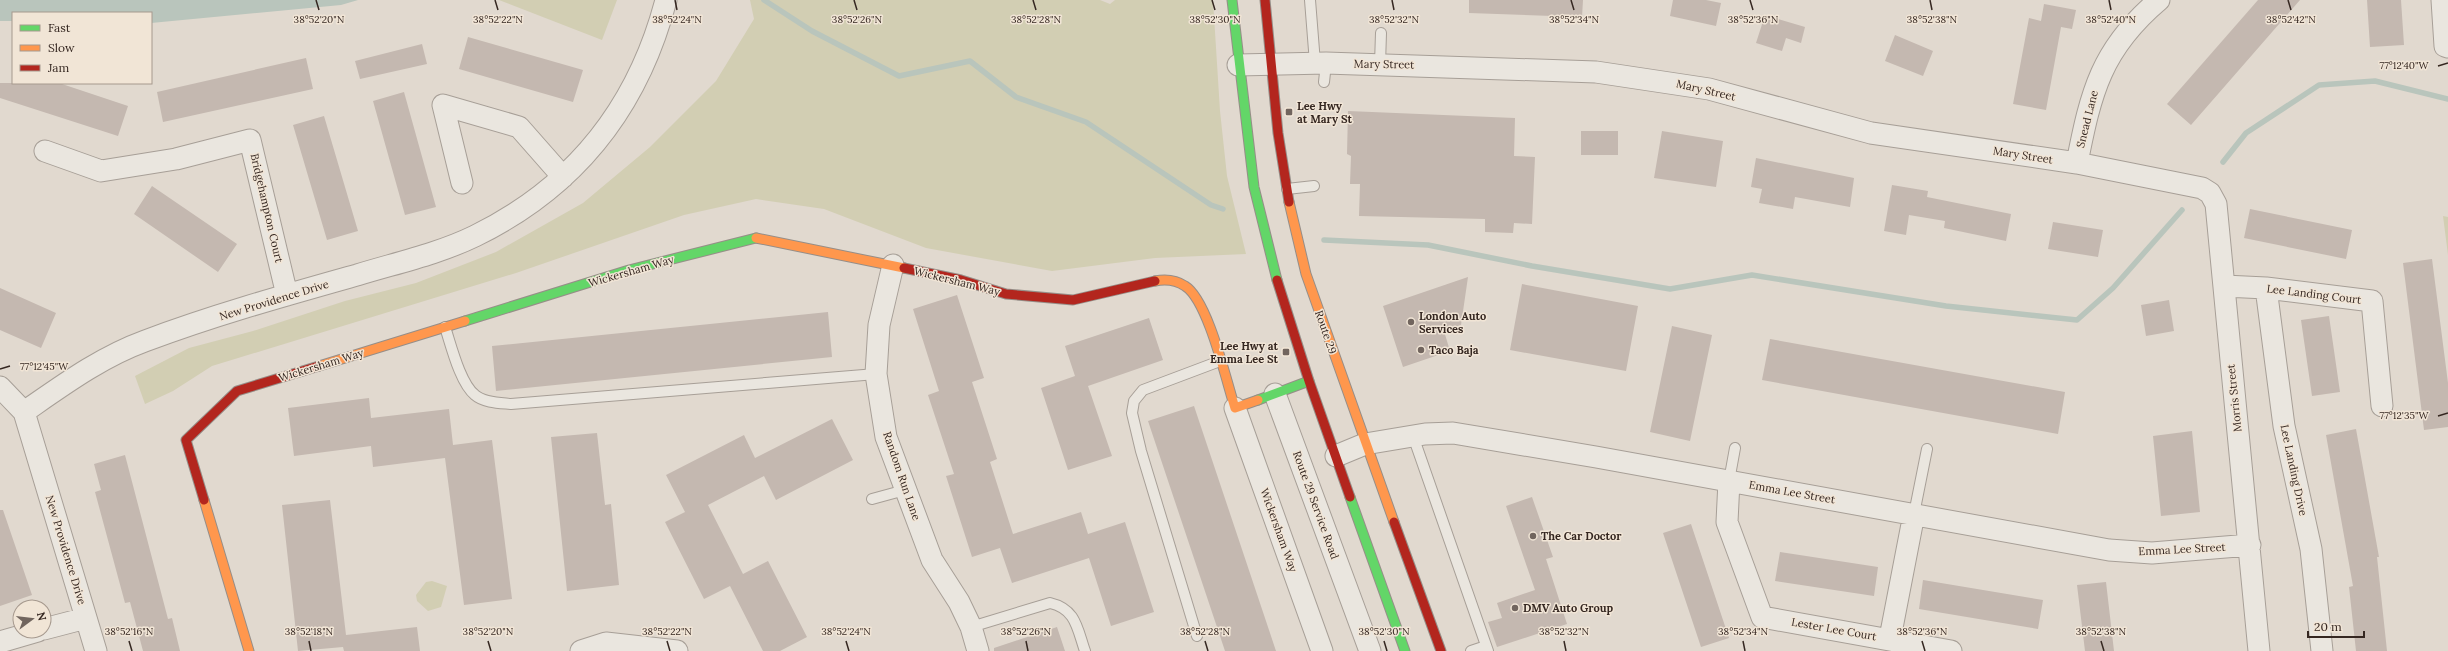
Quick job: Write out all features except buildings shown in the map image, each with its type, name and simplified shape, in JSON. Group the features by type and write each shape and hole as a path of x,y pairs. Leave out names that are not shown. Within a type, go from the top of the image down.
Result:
{"street":[{"name":"New Providence Drive","path":"96,651 24,412 100,362 144,341 287,294 437,251 474,237 508,218 564,177 599,139 626,100 644,67 657,32 666,0"},
{"path":"1232,0 1238,65 1254,187 1263,230 1285,307 1309,381 1405,651"},
{"name":"Route 29","path":"1265,0 1270,64 1278,133 1287,189 1306,274 1365,444 1441,651"},
{"name":"Snead Lane","path":"2077,163 2089,104 2096,84 2110,55 2128,30 2159,0"},
{"path":"2442,0 2445,46 2448,47"},
{"name":"Mary Street","path":"1238,65 1270,64 1322,69 1380,64 1534,75 1596,72 1654,79 1709,89 1872,133 2077,163 2167,179"},
{"path":"462,183 443,105 519,126 564,177"},
{"name":"Bridgehampton Court","path":"46,151 101,171 176,159 250,140 287,294"},
{"name":"Morris Street","path":"2167,179 2202,188 2210,193 2216,204 2250,545 2258,651"},
{"name":"Wickersham Way","path":"250,651 186,440 237,391 629,270 752,237 961,280 1006,294 1073,300 1165,279 1185,286 1202,306 1235,408 1322,651"},
{"name":"Random Run Lane","path":"893,265 879,324 876,374 886,437 932,560 959,602 971,627 978,651"},
{"name":"Lee Landing Court","path":"2224,286 2266,288 2372,302 2382,406"},
{"name":"Lee Landing Drive","path":"2266,288 2284,426 2312,549 2322,651"},
{"path":"1235,408 1309,381"},
{"path":"0,387 24,412"},
{"name":"Route 29 Service Road","path":"1276,394 1370,651"},
{"name":"Emma Lee Street","path":"1336,456 1365,444 1413,436 1453,433 1914,514 2109,550 2152,553 2250,545"},
{"name":"Lester Lee Court","path":"1728,481 1726,522 1762,616 1890,638 1951,651"},
{"path":"1890,638 1914,514"},
{"path":"52,627 86,618"},
{"path":"0,642 12,639"},
{"path":"581,651 606,643 677,651"}],"lane":[{"path":"1310,0 1322,69"},
{"path":"1380,64 1381,33"},
{"path":"1287,189 1314,186"},
{"path":"445,327 464,379 475,396 492,402 512,404 876,374"},
{"path":"1197,636 1140,450 1132,413 1134,401 1143,390 1220,361"},
{"path":"1413,436 1487,649 1471,651"},
{"path":"1728,481 1735,448"},
{"path":"1914,514 1928,449"},
{"path":"872,499 905,490"},
{"path":"971,627 1050,603 1063,606 1073,616 1085,651"}],"shaded area":[{"path":"0,0 358,0 341,5 152,23 152,12 12,12 12,21 0,21"},
{"path":"499,0 617,0 602,40"},
{"path":"750,0 1100,0 1110,4 1115,0 1213,0 1220,111 1227,176 1246,254 1155,258 1052,271 926,248 824,209 756,199 684,215 516,273 212,366 173,391 145,404 135,376 189,348 253,331 345,301 416,283 496,252 583,203 650,147 716,81 754,19"},
{"path":"2443,216 2448,217 2448,255"},
{"path":"432,581 447,586 441,607 428,611 417,601 416,595 426,582"}],"waterway":[{"path":"764,0 812,31 899,76 970,61 1016,97 1086,122 1211,205 1223,209"},
{"path":"2223,162 2246,133 2319,85 2375,81 2448,99"},
{"path":"1324,240 1428,245 1532,266 1670,289 1752,275 1946,306 2077,320 2113,288 2182,210"}],"traffic: fast":[{"path":"1232,0 1254,187 1277,280"},
{"path":"465,321 629,270 756,238"},
{"path":"1258,400 1309,381"},
{"path":"1350,497 1405,651"}],"traffic: slow":[{"path":"1289,202 1306,274 1394,522"},
{"path":"756,238 904,268"},
{"path":"1155,281 1167,280 1178,282 1185,286 1193,294 1209,323 1235,408 1258,400"},
{"path":"319,366 465,321"},
{"path":"204,500 249,651"}],"traffic: jam":[{"path":"1265,0 1278,133 1289,202"},
{"path":"904,268 961,280 1006,294 1073,300 1155,281"},
{"path":"1277,280 1309,381 1350,497"},
{"path":"204,500 186,440 237,391 319,366"},
{"path":"1394,522 1441,651"}],"place":[{"name":"Lee Hwy at Mary St","path":"1289,112"},
{"name":"London Auto Services","path":"1411,322"},
{"name":"Taco Baja","path":"1421,350"},
{"name":"Lee Hwy at Emma Lee St","path":"1286,352"},
{"name":"The Car Doctor","path":"1533,536"},
{"name":"DMV Auto Group","path":"1515,608"}]}
